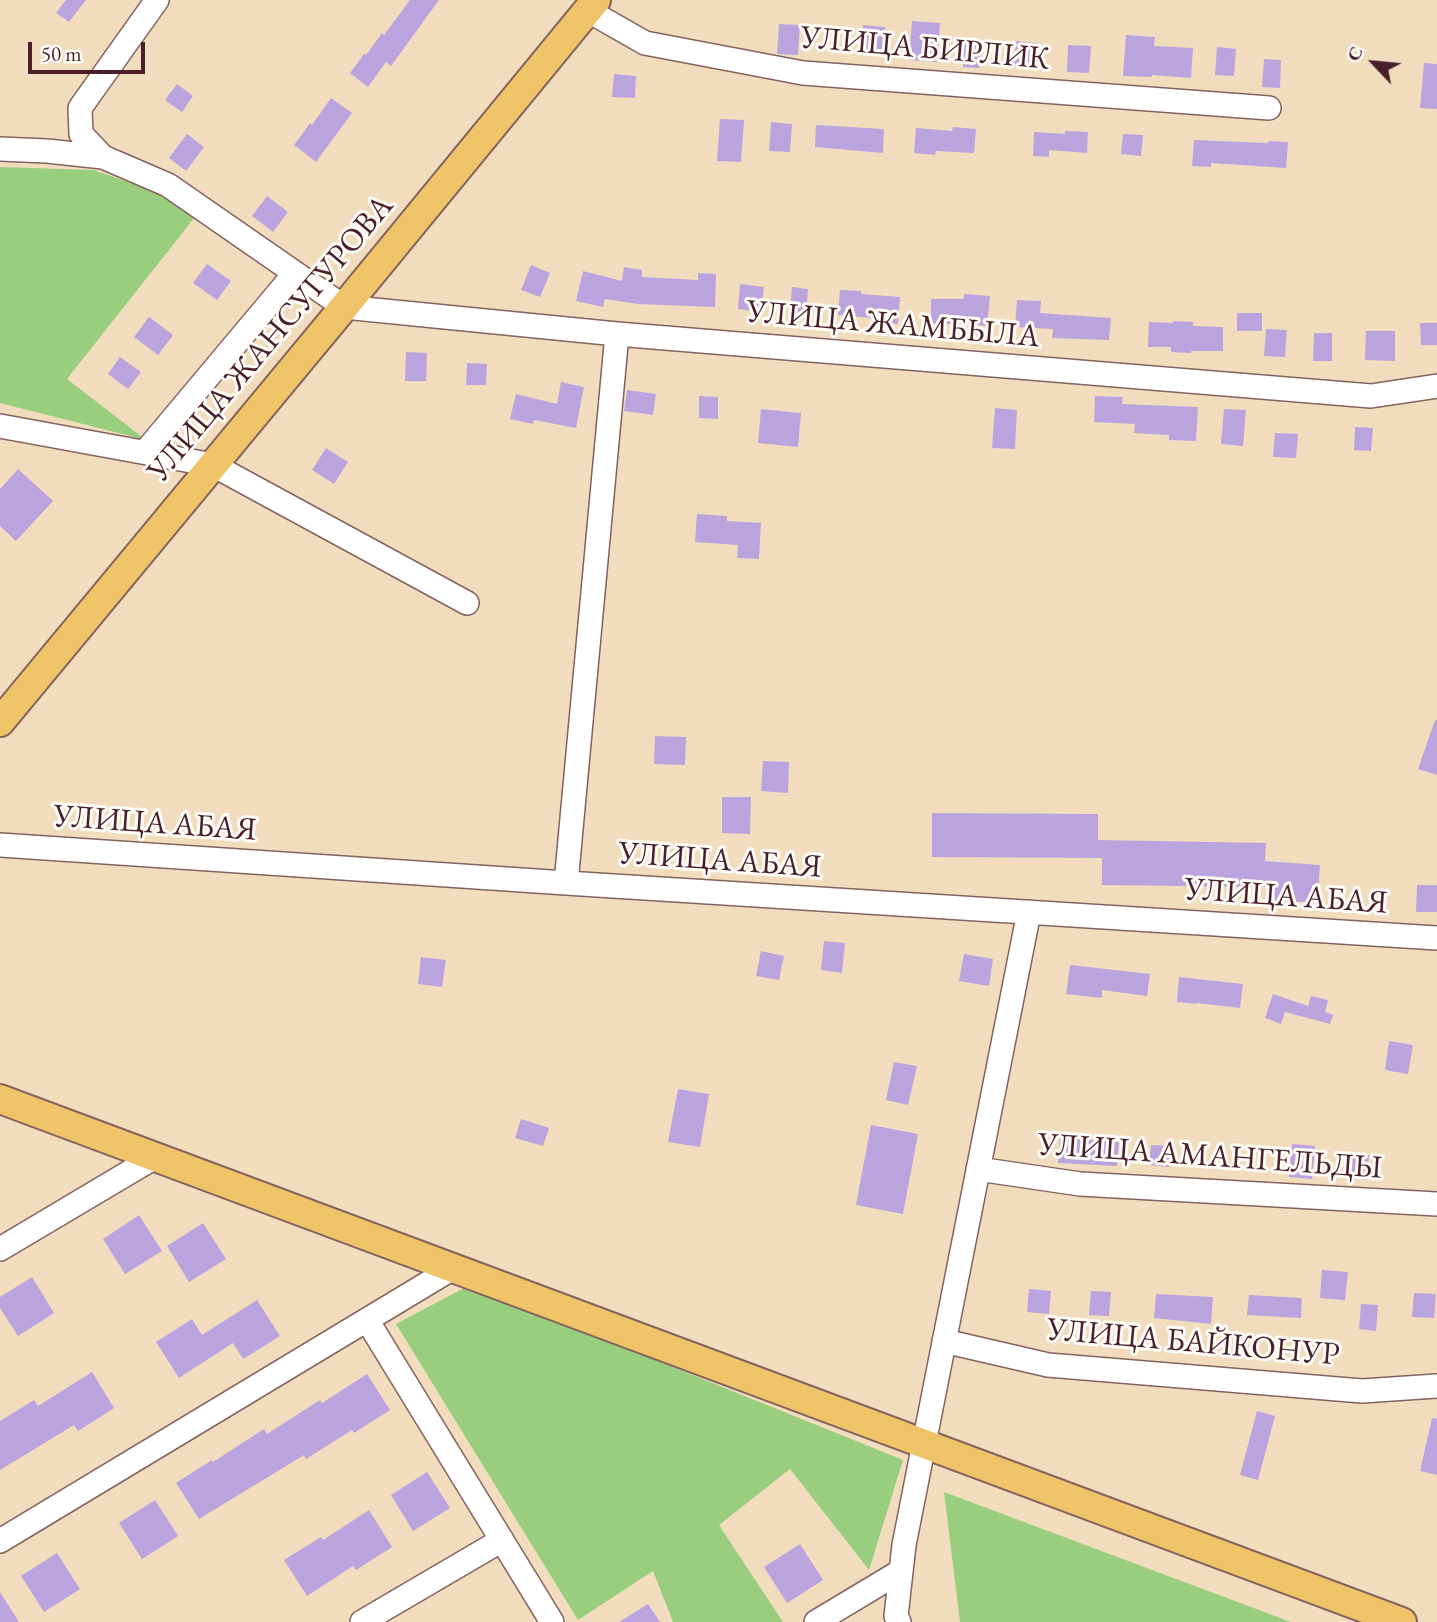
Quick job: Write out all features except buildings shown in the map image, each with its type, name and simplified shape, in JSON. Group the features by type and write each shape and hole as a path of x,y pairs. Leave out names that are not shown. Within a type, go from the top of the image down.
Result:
{"main road":[{"name":"УЛИЦА ЖАНСУГУРОВА","path":"0,722 591,5"},
{"path":"0,1099 1402,1622"}],"street":[{"path":"103,157 81,134 80,108 158,0"},
{"name":"УЛИЦА БИРЛИК","path":"591,5 645,43 803,73 1269,108"},
{"path":"0,149 47,150 103,157 168,185 344,307"},
{"path":"145,452 295,274"},
{"name":"УЛИЦА ЖАМБЫЛА","path":"344,307 617,334 1371,396 1437,386"},
{"path":"566,883 617,334"},
{"path":"0,426 213,465 467,603"},
{"name":"УЛИЦА АБАЯ","path":"0,845 1437,938"},
{"path":"899,1622 896,1616 904,1545 1029,912"},
{"path":"0,1249 155,1157"},
{"name":"УЛИЦА АМАНГЕЛЬДЫ","path":"978,1169 1080,1184 1437,1204"},
{"path":"0,1541 453,1268"},
{"path":"367,1320 552,1622"},
{"name":"УЛИЦА БАЙКОНУР","path":"944,1341 1048,1365 1362,1391 1437,1386"},
{"path":"362,1622 502,1539"},
{"path":"816,1622 901,1572"}],"green space":[{"path":"0,167 94,170 202,208 67,379 146,440 0,403"},
{"path":"470,1285 903,1460 869,1570 790,1469 719,1525 783,1622 673,1622 653,1571 578,1620 396,1324"},
{"path":"944,1492 1291,1622 960,1622"}]}
